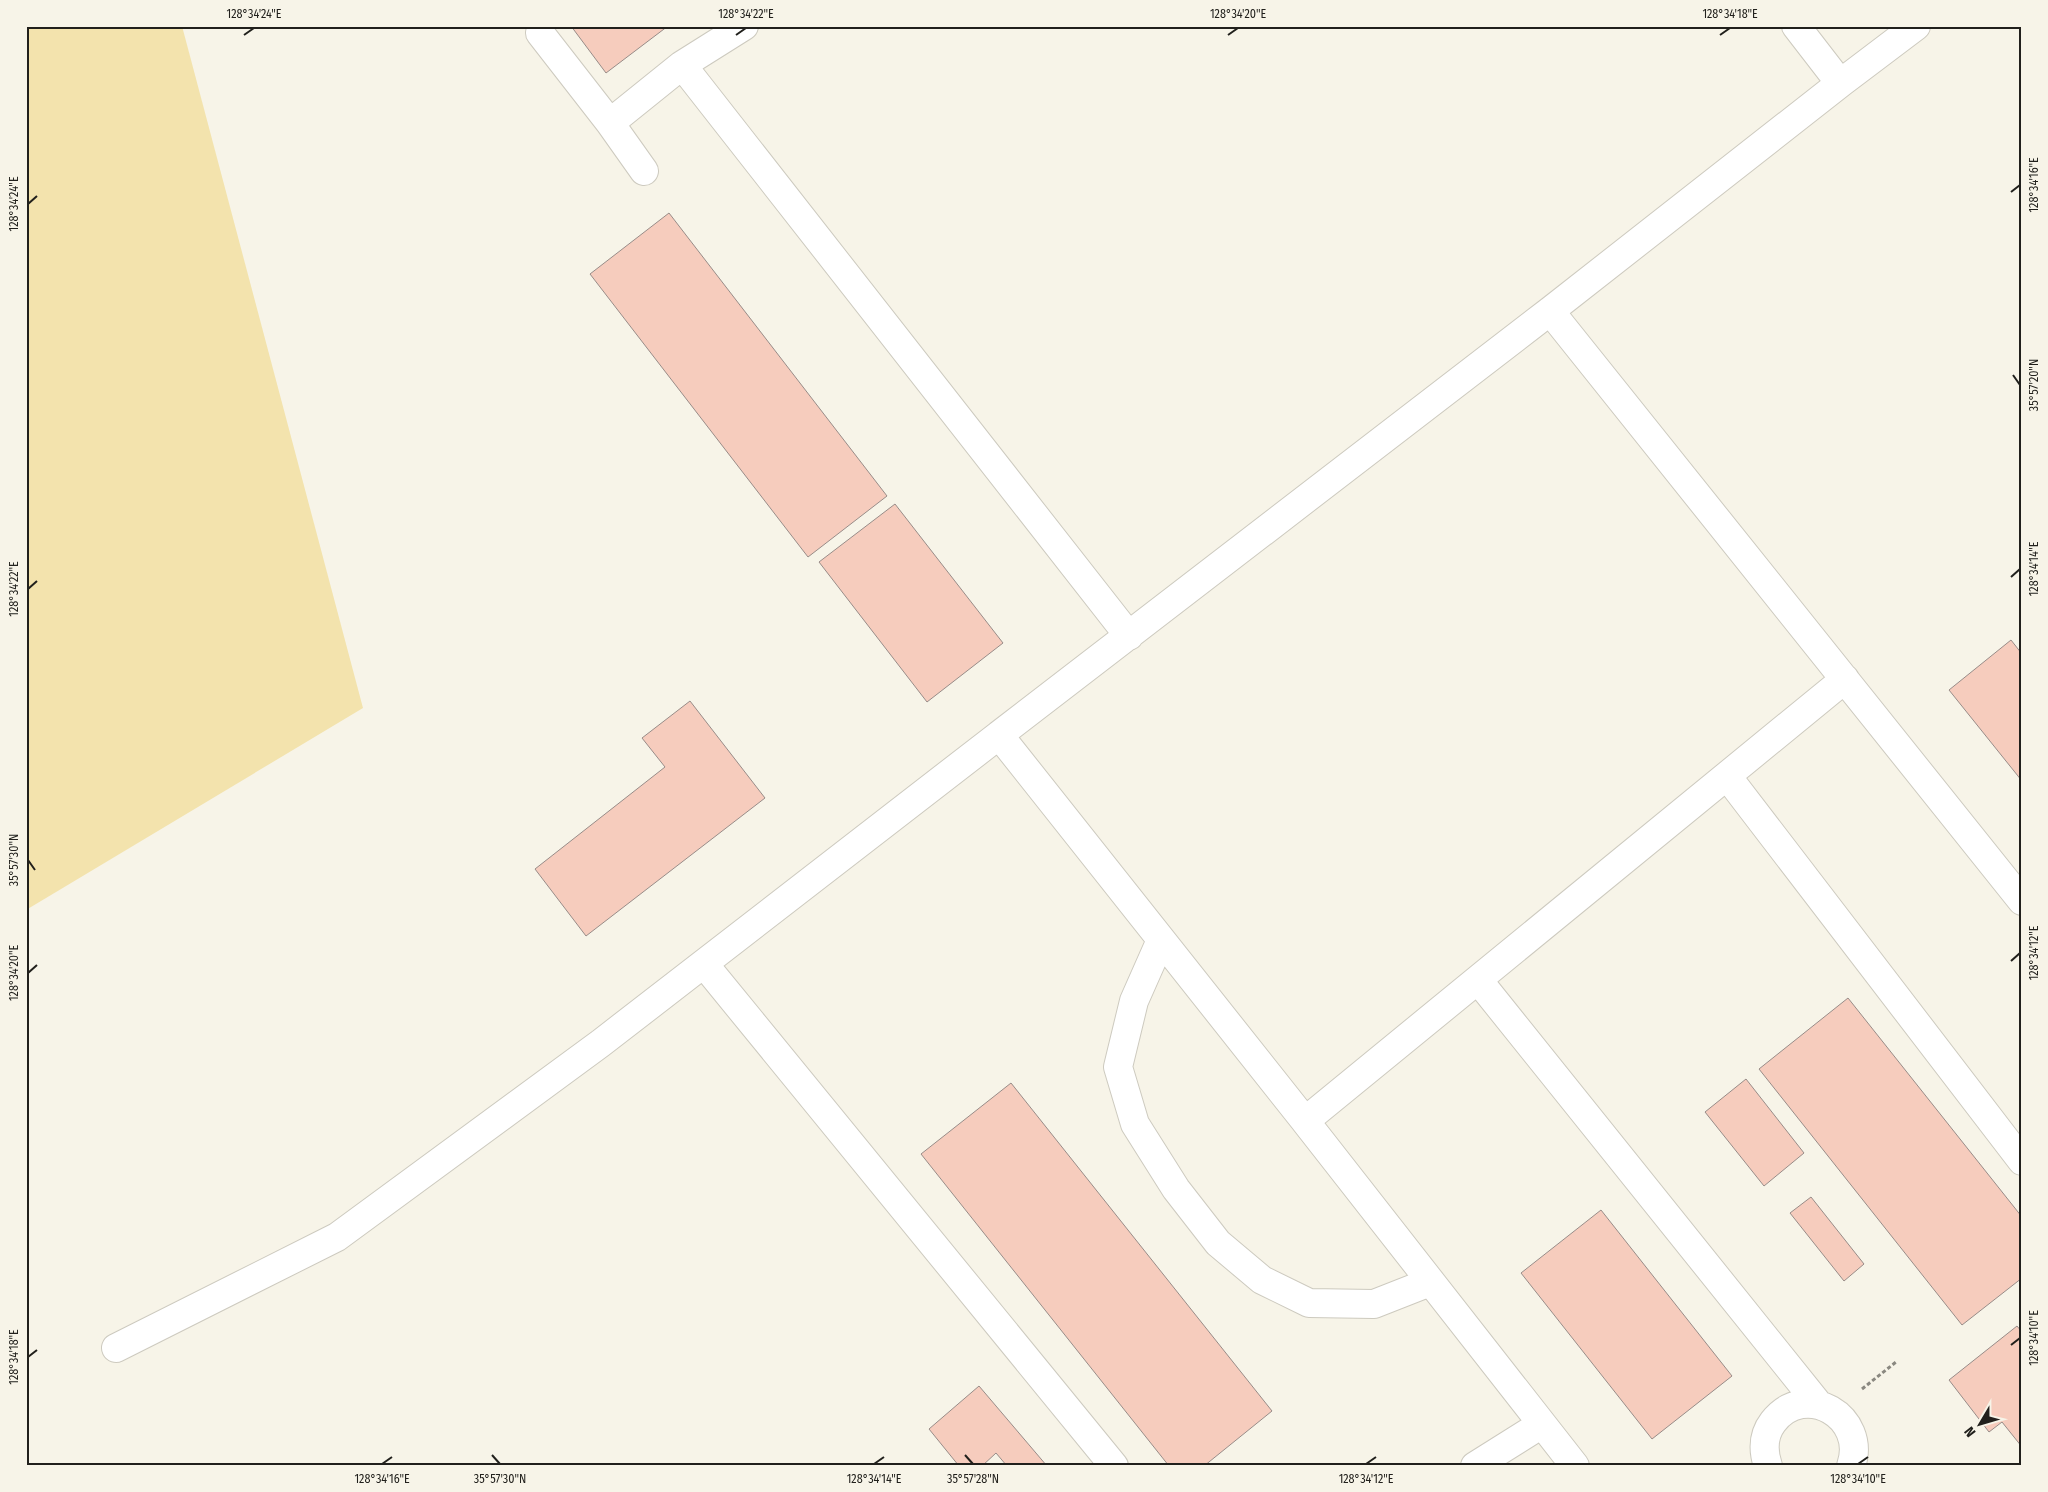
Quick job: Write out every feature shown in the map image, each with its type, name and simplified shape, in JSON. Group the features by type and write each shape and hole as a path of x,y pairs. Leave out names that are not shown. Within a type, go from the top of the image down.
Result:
{"lane":[{"path":"610,123 682,65 744,26"},
{"path":"1796,26 1840,83"},
{"path":"116,1348 337,1237 601,1043 1550,311 1840,83 1916,26"},
{"path":"540,33 610,123 644,171"},
{"path":"682,65 1129,636"},
{"path":"1550,311 2022,901"},
{"path":"1305,1121 1845,680"},
{"path":"999,735 1575,1466"},
{"path":"1727,776 2022,1161"},
{"path":"1161,940 1134,1001 1118,1067 1135,1124 1176,1189 1218,1243 1262,1280 1309,1303 1374,1304 1430,1282"},
{"path":"704,964 1114,1466"},
{"path":"1478,980 1826,1408 1845,1421 1852,1434 1854,1450 1851,1466"},
{"path":"1768,1466 1764,1455 1765,1440 1770,1427 1778,1415 1790,1407 1805,1404 1826,1408"},
{"path":"1475,1466 1542,1424"}],"path":[{"path":"1826,1408 1896,1362"}],"shaded area":[{"path":"26,26 182,26 363,708 26,910"}],"building":[{"path":"571,26 668,26 606,73"},
{"path":"669,213 887,496 808,557 590,274"},
{"path":"895,504 1003,643 927,702 819,562"},
{"path":"2011,640 2022,654 2022,781 1949,690"},
{"path":"690,701 765,798 586,936 535,869 665,767 642,738"},
{"path":"1848,998 2022,1217 2022,1278 1962,1325 1759,1069"},
{"path":"1746,1079 1804,1153 1764,1186 1705,1112"},
{"path":"1011,1083 1272,1411 1204,1466 1169,1466 921,1154"},
{"path":"1811,1197 1864,1264 1844,1281 1790,1213"},
{"path":"1601,1210 1732,1376 1652,1439 1521,1273"},
{"path":"2017,1326 2022,1332 2022,1447 2002,1422 1989,1432 1949,1380"},
{"path":"979,1386 1047,1466 1007,1466 996,1453 982,1466 959,1466 929,1429"}]}
